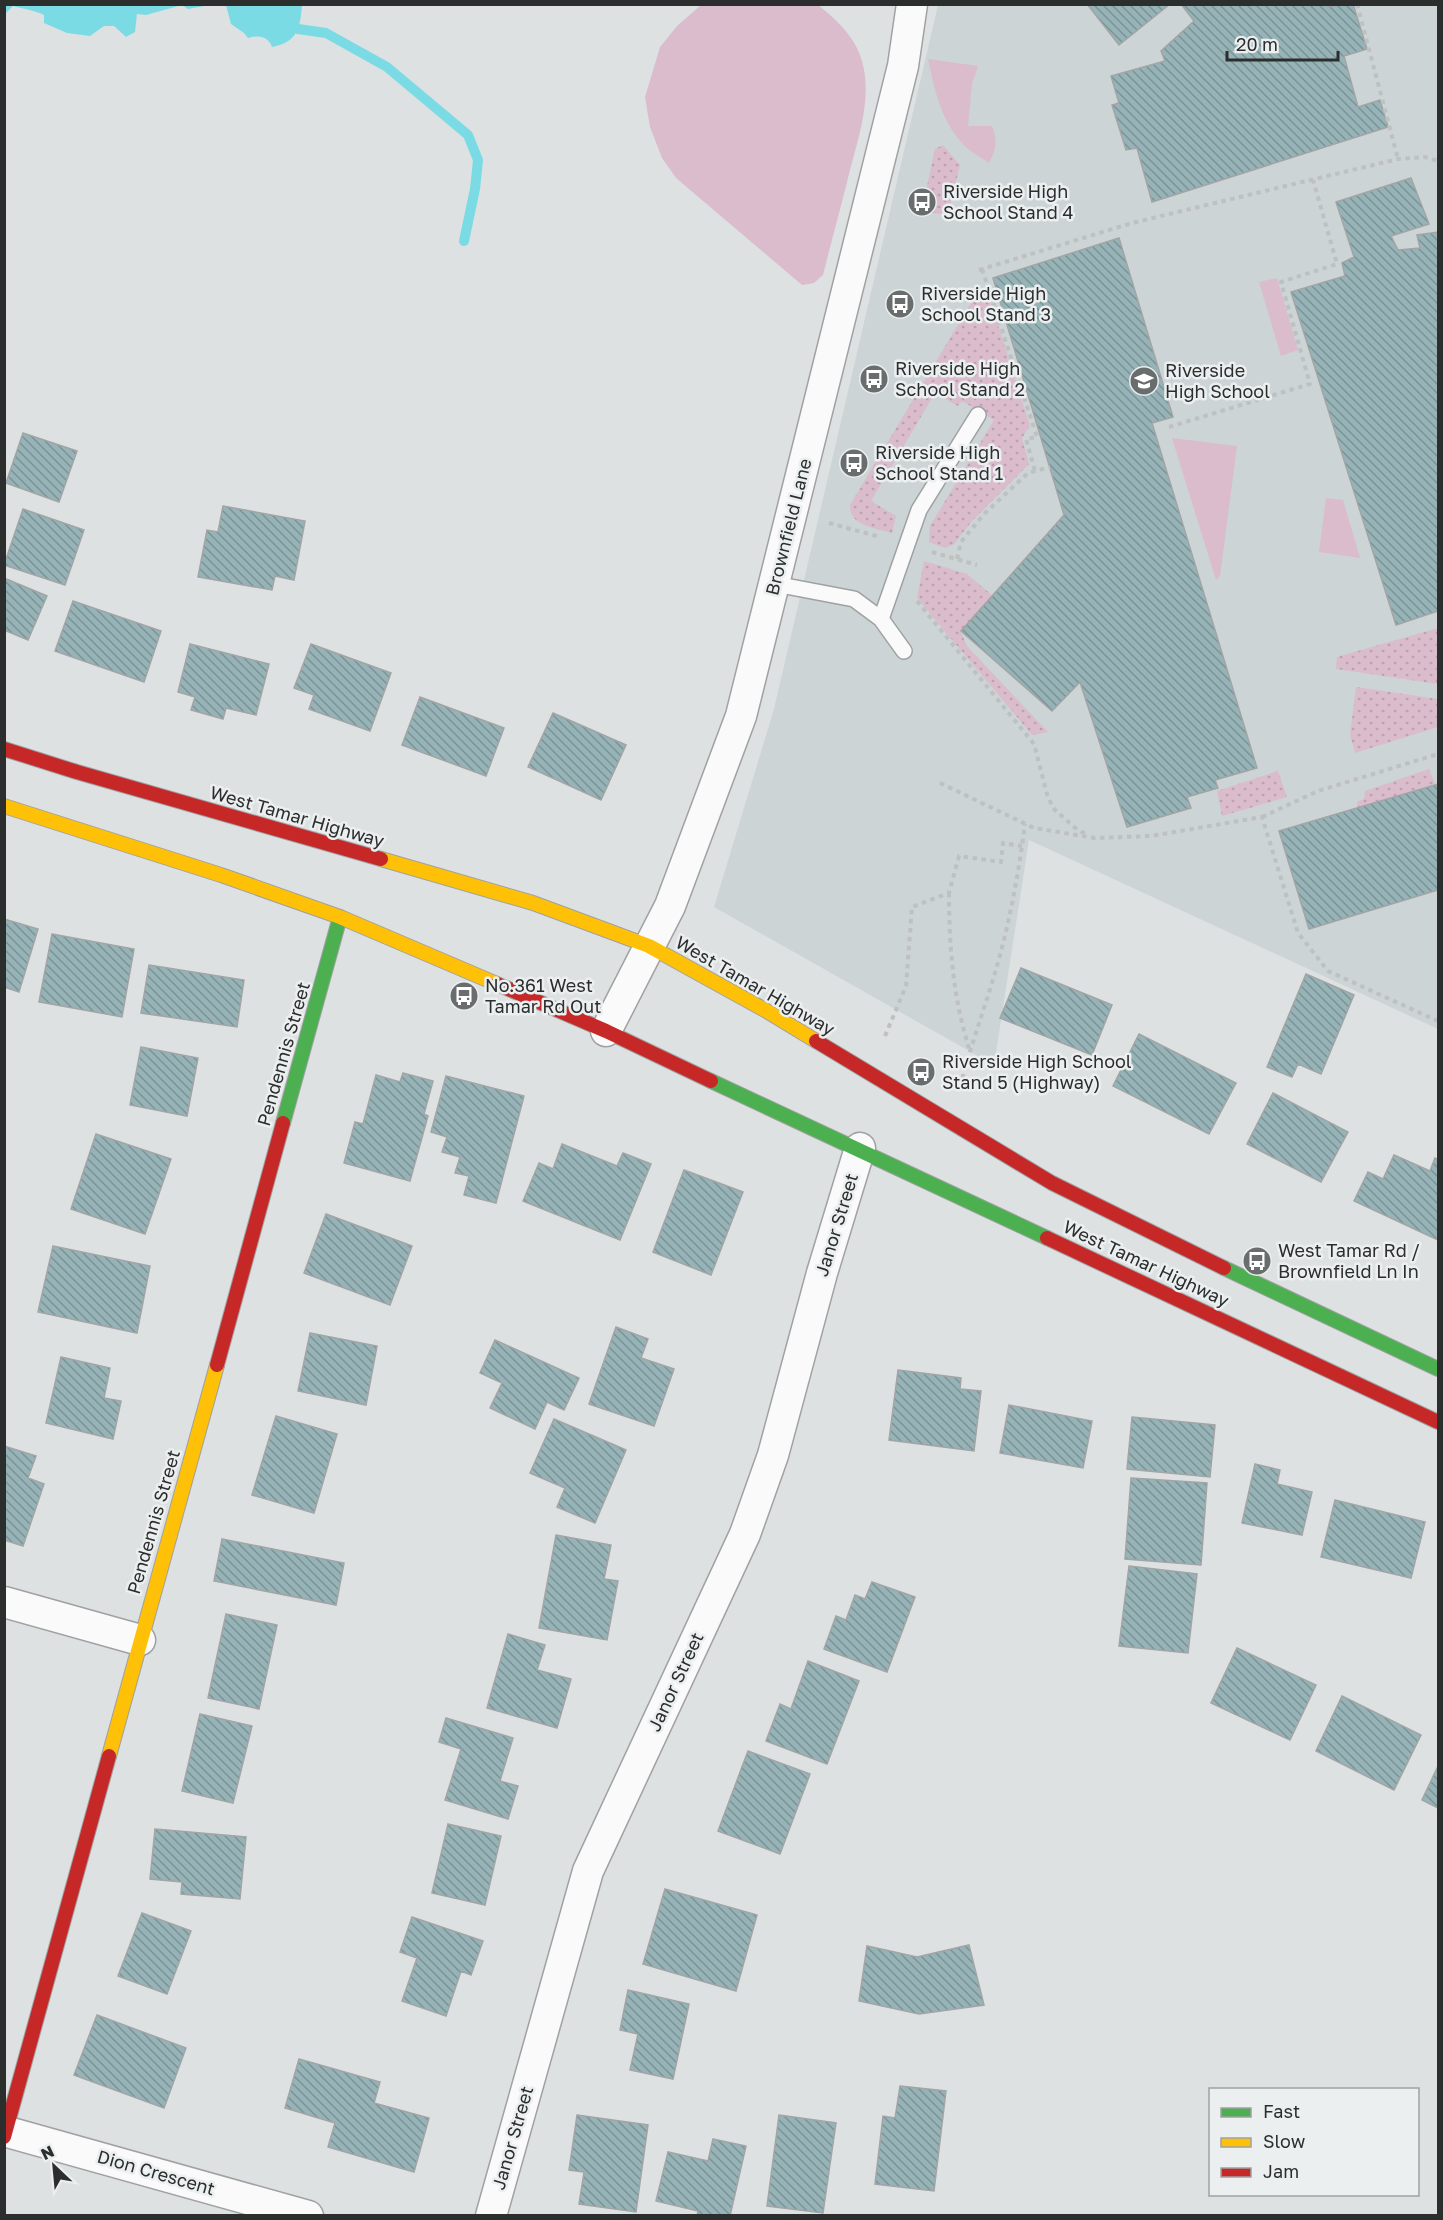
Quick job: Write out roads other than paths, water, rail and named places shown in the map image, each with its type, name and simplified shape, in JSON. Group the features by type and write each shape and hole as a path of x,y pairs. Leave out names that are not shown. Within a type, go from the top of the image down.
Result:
{"main road":[{"name":"West Tamar Highway","path":"4,749 533,903 649,946 765,1010 1052,1184 1250,1281 1438,1369"},
{"name":"West Tamar Highway","path":"4,806 221,875 340,917 606,1030 1438,1422"},
{"name":"Pendennis Street","path":"5,2133 340,917"}],"street":[{"name":"Brownfield Lane","path":"606,1030 670,906 741,716 903,66 912,4"},
{"name":"Janor Street","path":"491,2216 588,1871 745,1534 773,1455 822,1273 860,1148"},
{"path":"4,1602 140,1640"},
{"name":"Dion Crescent","path":"5,2133 308,2216"}],"lane":[{"path":"881,619 919,510 978,415"},
{"path":"775,584 854,599 881,619 904,651"}],"water":[{"path":"5,4 210,5 188,9 182,5 146,15 137,14 135,32 126,37 114,26 104,26 90,36 67,33 44,23 44,15 36,12 13,6 5,14"},
{"path":"226,5 302,5 296,33 287,42 272,47 265,39 248,38 231,24"}],"waterway":[{"path":"298,29 326,33 387,67 468,135 478,160 475,189 464,241"}],"place":[{"name":"Riverside High School Stand 4","path":"922,202"},
{"name":"Riverside High School Stand 3","path":"900,304"},
{"name":"Riverside High School Stand 2","path":"874,379"},
{"name":"Riverside High School","path":"1144,381"},
{"name":"Riverside High School Stand 1","path":"854,463"},
{"name":"No.361 West Tamar Rd Out","path":"464,996"},
{"name":"Riverside High School Stand 5 (Highway)","path":"921,1072"},
{"name":"West Tamar Rd / Brownfield Ln In","path":"1257,1261"}]}
